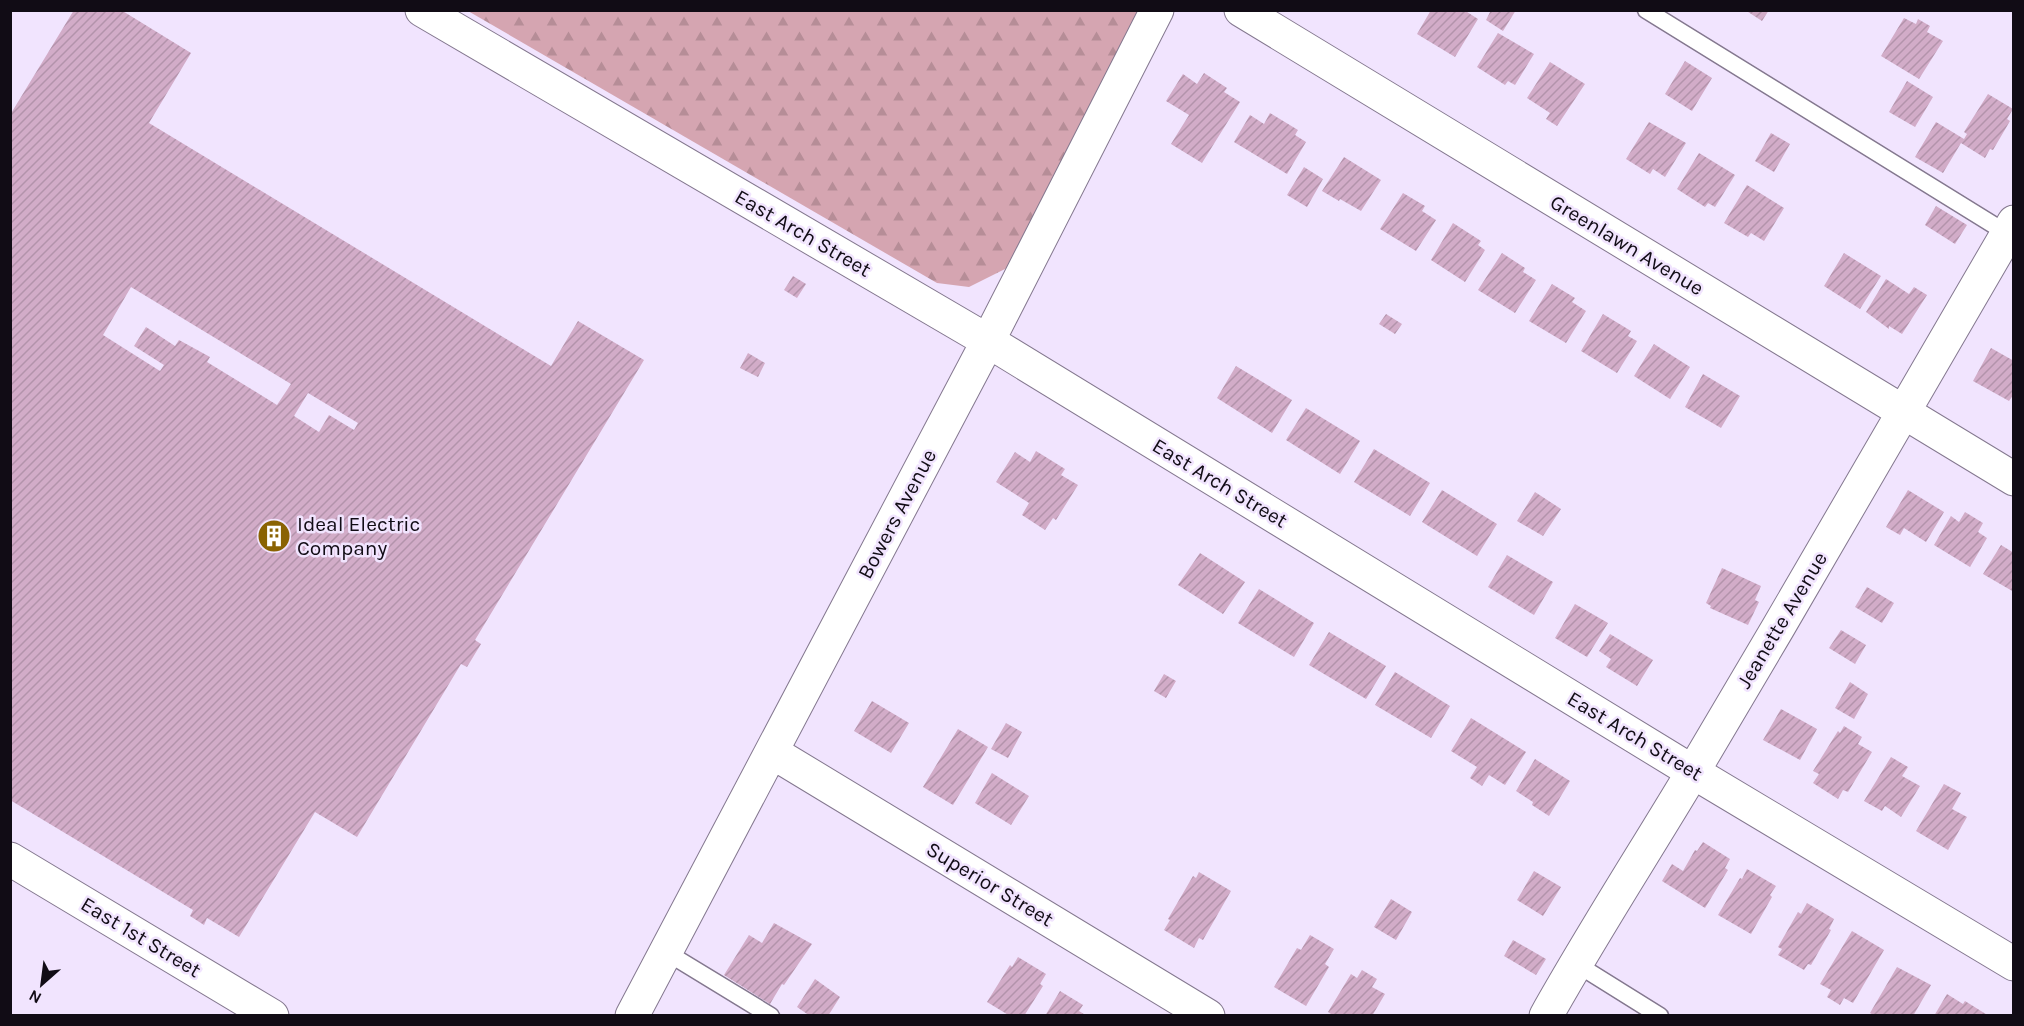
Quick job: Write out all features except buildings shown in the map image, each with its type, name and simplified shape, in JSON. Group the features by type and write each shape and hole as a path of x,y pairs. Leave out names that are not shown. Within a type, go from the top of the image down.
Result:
{"street":[{"name":"East Arch Street","path":"422,10 988,341 1693,772 2013,964"},
{"name":"Bowers Avenue","path":"632,1016 988,341 1156,10"},
{"name":"Greenlawn Avenue","path":"1241,10 2013,479"},
{"name":"Jeanette Avenue","path":"1546,1016 1575,963 1693,772 2011,231"},
{"name":"Superior Street","path":"772,752 1208,1016"},
{"name":"East 1st Street","path":"10,859 272,1016"}],"lane":[{"path":"1646,10 2011,231"},
{"path":"666,952 771,1016"},
{"path":"1575,963 1660,1016"}],"green space":[{"path":"468,11 1143,11 1009,267 969,287 937,283"}],"place":[{"name":"Ideal Electric Company","path":"274,536"}]}
